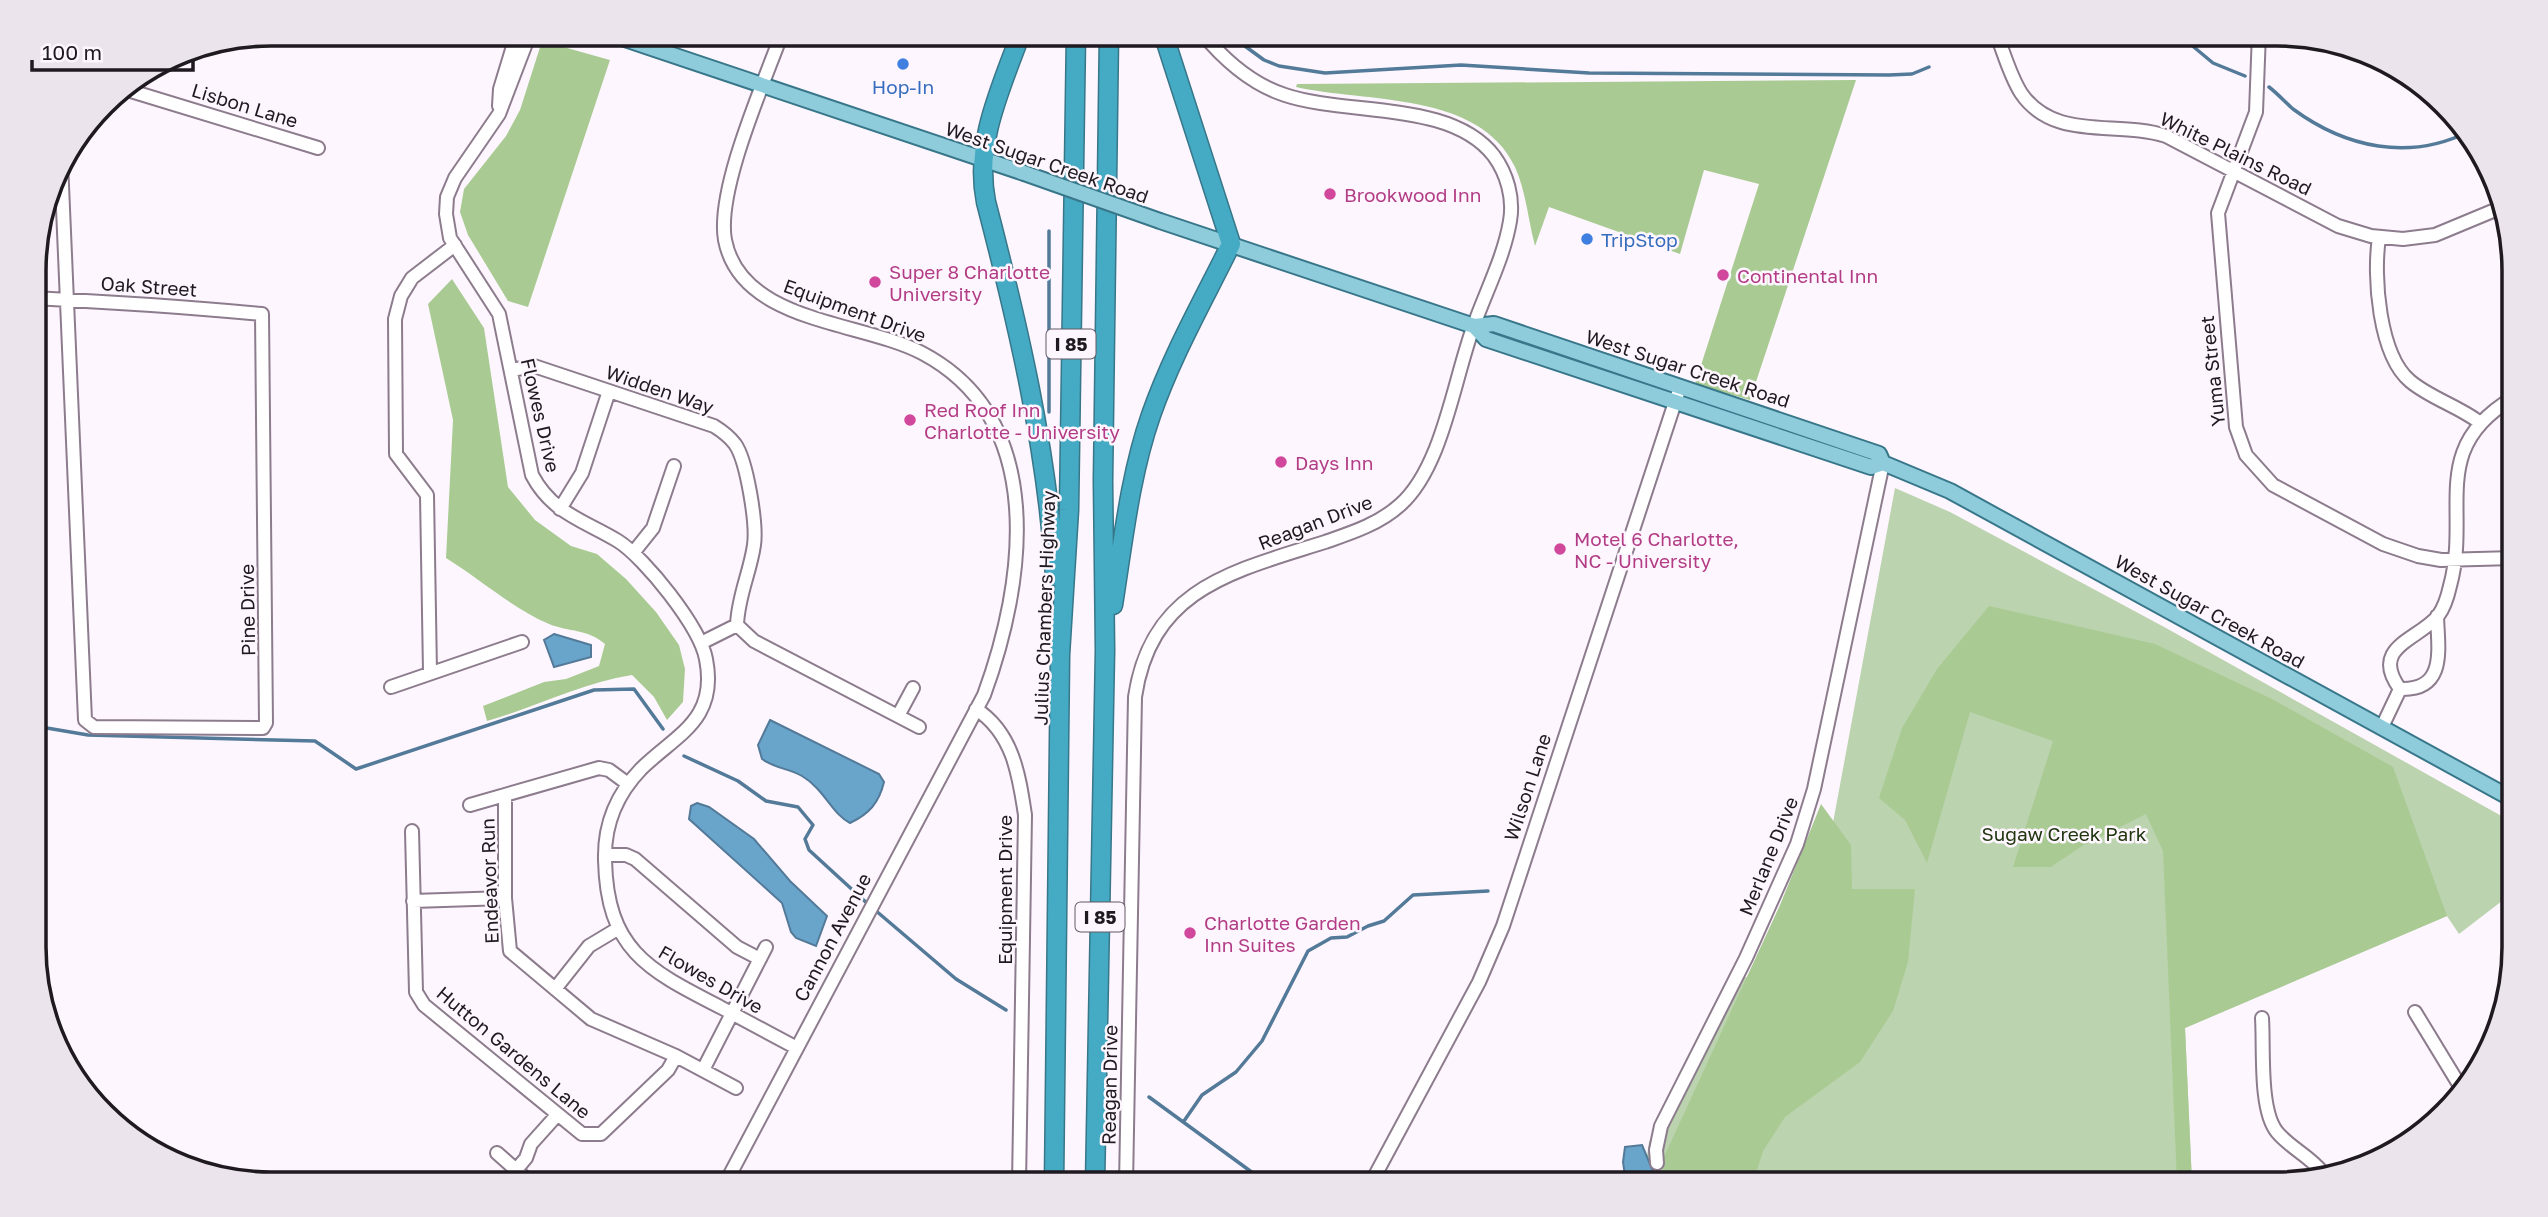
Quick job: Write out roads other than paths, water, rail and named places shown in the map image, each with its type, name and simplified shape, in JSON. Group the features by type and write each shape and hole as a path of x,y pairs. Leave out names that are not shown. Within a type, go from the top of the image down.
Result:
{"highway":[{"path":"1017,46 986,135 982,159 984,191 1017,326 1047,477 1060,655"},
{"name":"Julius Chambers Highway","path":"1054,1172 1060,655 1069,510 1076,46"},
{"name":"I 85","path":"1095,1172 1105,650 1103,481 1109,46"},
{"path":"1105,650 1130,500 1150,417 1177,349 1231,244 1167,46"}],"main road":[{"name":"West Sugar Creek Road","path":"645,46 1474,326 1494,324 1681,387 1879,454 1883,464"},
{"name":"West Sugar Creek Road","path":"1474,326 1486,339 1871,467 1883,464 1957,494 2502,793"}],"street":[{"name":"Flowes Drive","path":"499,114 500,89 513,46"},
{"name":"Flowes Drive","path":"525,46 499,114 455,178 447,197 446,214 450,237 499,314 532,475 540,490 560,509 633,553 679,609 706,655 708,687 698,718 687,732 628,784 614,807 605,855 606,895 619,928 644,964 795,1047"},
{"name":"Equipment Drive","path":"777,46 725,203 724,235 736,268 759,293 782,306 911,348 938,363 954,375 980,404 1006,452 1017,522 1015,581 1004,636 976,709 993,723 1004,738 1018,770 1025,815 1019,1172"},
{"name":"Reagan Drive","path":"1125,1172 1135,697 1144,656 1171,612 1203,587 1375,523 1405,500 1419,484 1491,284 1510,220 1506,179 1485,145 1467,131 1432,119 1308,102 1284,95 1245,76 1215,46"},
{"name":"White Plains Road","path":"2001,46 2020,91 2029,104 2047,117 2071,126 2150,131 2338,226 2379,238 2403,239 2435,235 2494,210"},
{"name":"Yuma Street","path":"2259,46 2256,112 2218,214 2236,427 2246,455 2273,485 2352,529 2397,550 2418,556 2454,560 2502,558"},
{"name":"Lisbon Lane","path":"134,92 318,148"},
{"path":"62,187 65,300"},
{"path":"2379,238 2377,261 2384,336 2391,358 2411,382 2479,422"},
{"path":"430,672 427,495 396,454 395,319 401,296 412,278 455,245"},
{"name":"Oak Street","path":"46,299 262,314"},
{"name":"Pine Drive","path":"65,300 84,716 88,725 163,729 266,726 262,314"},
{"name":"Widden Way","path":"511,370 534,366 714,426 736,446 743,461 755,531 754,547 738,604 737,625"},
{"name":"Wilson Lane","path":"1378,1171 1479,982 1503,926 1681,387"},
{"path":"560,509 582,473 609,391"},
{"path":"2400,689 2423,686 2432,679 2437,668 2437,617 2450,585 2454,560 2457,472 2479,422 2502,406"},
{"name":"Merlane Drive","path":"1657,1163 1656,1150 1661,1126 1782,882 1809,808 1883,464"},
{"path":"633,553 653,528 674,466"},
{"path":"2400,689 2393,678 2391,662 2397,646 2437,617"},
{"path":"701,643 737,625 754,641 919,727"},
{"path":"391,687 522,642"},
{"path":"898,716 913,688"},
{"path":"2382,727 2400,689"},
{"name":"Cannon Avenue","path":"731,1172 976,709"},
{"path":"470,805 598,768 609,770 628,784"},
{"name":"Endeavor Run","path":"505,795 505,898 510,951 591,1019 676,1056 736,1088"},
{"name":"Hutton Gardens Lane","path":"412,831 416,992 419,998 582,1134 601,1134 668,1070 676,1056"},
{"path":"605,855 626,855 635,859 737,947 760,959"},
{"path":"413,901 505,898"},
{"path":"555,989 589,946 619,928"},
{"path":"703,1070 766,947"},
{"path":"2415,1012 2457,1081"},
{"path":"2262,1018 2269,1119 2285,1140 2318,1167"},
{"path":"497,1153 516,1170 526,1158 531,1144 557,1115"}],"water":[{"path":"554,634 591,645 591,657 554,667 544,640"},
{"path":"770,720 879,774 884,782 872,807 850,823 838,814 810,781 762,759 758,745"},
{"path":"697,803 709,807 754,839 790,881 827,916 816,946 796,938 791,932 782,903 689,819 691,806"},
{"path":"1642,1145 1653,1171 1624,1171 1625,1147"}],"waterway":[{"path":"1245,46 1264,60 1279,66 1325,73 1461,65 1589,73 1889,75 1912,74 1929,67"},
{"path":"2193,46 2213,63 2245,76"},
{"path":"2269,87 2293,109 2313,122 2356,141 2401,148 2423,146 2458,136"},
{"path":"1049,231 1049,412"},
{"path":"46,728 88,735 315,741 356,769 594,690 634,689 663,729"},
{"path":"684,756 738,781 766,801 798,807 813,825 805,839 809,850 869,905"},
{"path":"1184,1121 1202,1095 1236,1072 1262,1041 1308,951 1331,938 1347,937 1384,921 1413,895 1488,891"},
{"path":"875,910 956,979 1006,1010"},
{"path":"1149,1097 1251,1172"}],"place":[{"name":"Hop-In","path":"903,64"},
{"name":"Brookwood Inn","path":"1330,194"},
{"name":"TripStop","path":"1587,239"},
{"name":"Continental Inn","path":"1723,275"},
{"name":"Super 8 Charlotte University","path":"875,282"},
{"name":"Red Roof Inn Charlotte - University","path":"910,420"},
{"name":"Days Inn","path":"1281,462"},
{"name":"Motel 6 Charlotte, NC - University","path":"1560,549"},
{"name":"Charlotte Garden Inn Suites","path":"1190,933"}],"park label":[{"name":"Sugaw Creek Park","path":"2064,833"}]}
